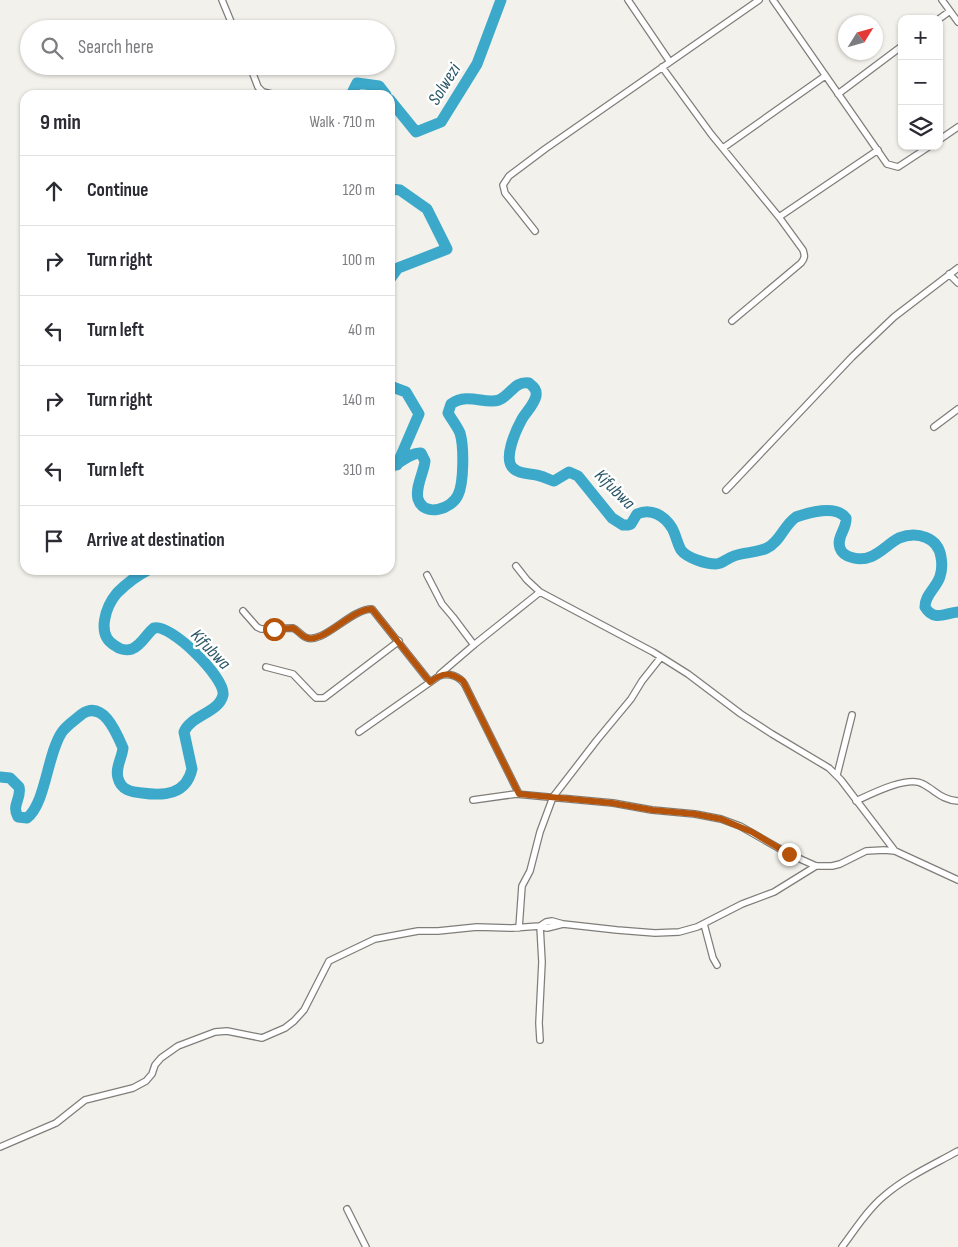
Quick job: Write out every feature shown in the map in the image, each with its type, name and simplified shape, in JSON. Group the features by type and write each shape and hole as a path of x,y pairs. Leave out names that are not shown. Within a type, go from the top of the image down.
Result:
{"street":[{"path":"222,0 230,20"},
{"path":"628,0 670,62"},
{"path":"535,231 505,193 503,185 509,176 759,0"},
{"path":"773,0 888,164 898,167 924,150"},
{"path":"942,0 958,22"},
{"path":"943,16 950,11"},
{"path":"838,94 898,49"},
{"path":"662,67 723,148 780,217 803,250 805,258 732,321"},
{"path":"253,75 261,90"},
{"path":"723,148 825,76"},
{"path":"943,137 958,127"},
{"path":"780,217 878,150"},
{"path":"726,490 852,357 894,317 958,268"},
{"path":"949,274 958,284"},
{"path":"934,427 958,409"},
{"path":"516,566 540,592 661,657 688,674 741,714 823,763 837,775 895,851"},
{"path":"427,575 442,604 474,645"},
{"path":"359,732 439,676 540,592"},
{"path":"243,611 261,629 293,628 309,638 326,634 351,615 365,610 374,610 430,682"},
{"path":"266,667 294,674 316,698 324,698 399,641"},
{"path":"519,928 522,886 530,871 540,832 553,797 597,740 632,700 642,681 661,657"},
{"path":"439,676 446,674 455,676 463,681 519,794"},
{"path":"837,775 852,716"},
{"path":"856,801 904,782 913,781 920,782 946,799 958,801"},
{"path":"473,800 519,794 612,803 652,810 695,814 721,819 740,826 789,854 816,866 840,864 872,850 895,851 958,880"},
{"path":"0,1147 56,1122 85,1100 133,1088 146,1081 161,1058 178,1046 215,1032 227,1031 262,1038 285,1028 304,1010 329,961 374,939 418,931 477,927 519,928 540,926 547,928 563,924 634,932 672,933 685,931 704,924 742,904 782,888 816,866"},
{"path":"704,924 713,958 717,965"},
{"path":"540,926 542,962 540,1040"},
{"path":"842,1247 883,1197 913,1176 958,1152"},
{"path":"348,1209 366,1247"}],"waterway":[{"name":"Solwezi","path":"395,106 416,132 441,122 477,64 501,0"},
{"name":"Solwezi","path":"354,90 357,83 379,86 382,90"},
{"name":"Solwezi","path":"395,190 400,190 427,209 447,249 398,268 395,272"},
{"name":"Kifubwa","path":"395,464 413,454 421,453 425,461 417,494 421,505 432,510 450,504 455,500 460,489 463,464 460,433 448,413 451,404 464,399 499,400 516,386 529,383 535,389 536,396 519,424 511,445 509,459 511,465 517,471 542,476 554,481 569,472 578,476 612,518 623,525 628,525 631,524 637,514 642,512 657,514 665,519 672,528 684,553 702,562 712,564 718,564 738,555 767,548 775,542 788,524 796,517 822,511 836,512 846,518 839,544 842,551 853,558 862,559 870,557 899,538 913,535 926,537 939,550 942,567 941,575 928,596 925,607 928,612 940,616 958,612"},
{"name":"Solwezi","path":"395,388 406,392 419,414 397,465"},
{"name":"Kifubwa","path":"0,777 10,778 19,787 16,813 18,817 27,818 38,801 57,741 62,732 82,714 96,711 108,720 123,748 117,774 119,782 124,788 134,792 166,794 179,789 185,784 192,769 184,732 192,722 216,706 223,695 222,687 196,653 172,634 162,629 154,628 141,642 130,650 120,649 109,640 105,634 104,627 109,605 117,593 139,575"}],"route":[{"path":"274,629 293,628 305,637 313,638 326,634 351,615 372,609 430,682 442,674 455,676 463,681 519,794 612,803 721,819 752,832 789,854"}]}
